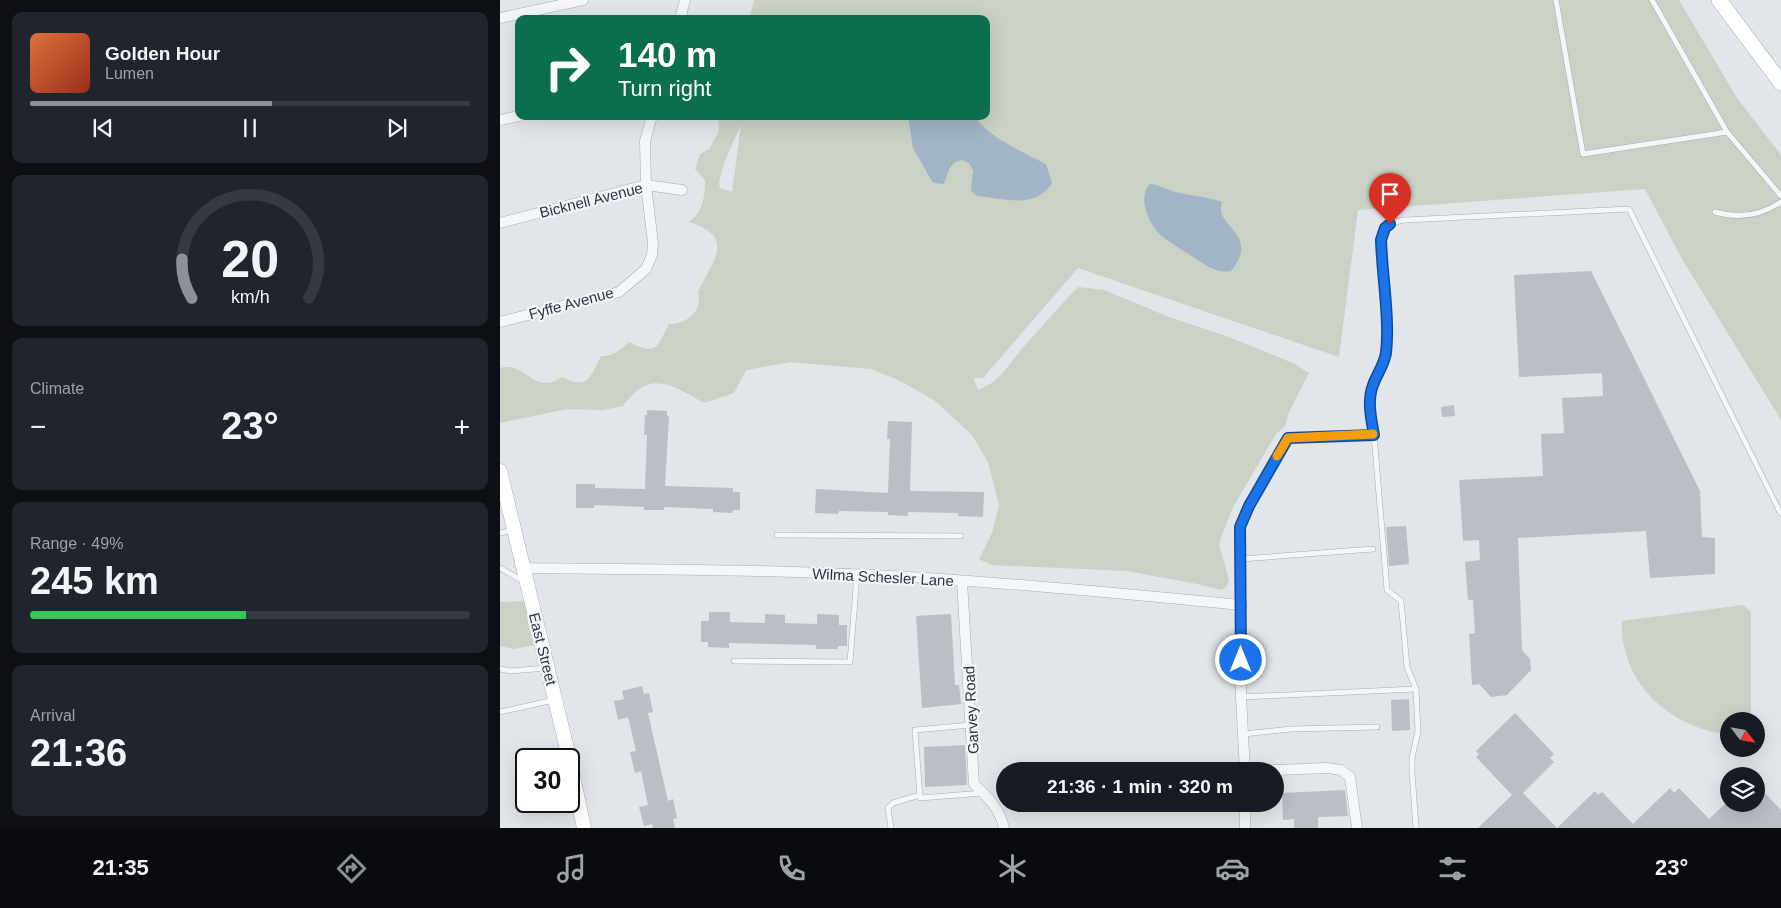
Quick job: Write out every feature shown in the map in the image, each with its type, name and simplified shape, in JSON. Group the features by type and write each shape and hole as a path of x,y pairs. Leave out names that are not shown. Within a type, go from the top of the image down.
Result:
{"main road":[{"path":"1719,0 1781,83"},
{"name":"East Street","path":"500,471 506,531 523,568 584,828"}],"street":[{"path":"500,18 583,0"},
{"path":"681,15 685,0"},
{"path":"500,120 515,117"},
{"name":"Fyffe Avenue","path":"500,322 619,292 646,270 652,255 653,243 646,185 644,141 651,120"},
{"name":"Bicknell Avenue","path":"500,223 646,185 682,190"},
{"path":"1245,762 1241,697 1242,605 1239,539 1244,516 1288,438"},
{"name":"Wilma Schesler Lane","path":"523,568 795,572 857,575 962,581 1242,605"},
{"name":"Garvey Road","path":"962,581 974,784 997,809 1004,828"},
{"path":"1284,770 1327,768 1341,770 1350,777 1356,828"},
{"path":"1245,812 1245,828"}],"lane":[{"path":"1556,0 1583,154 1727,132"},
{"path":"1652,0 1727,132 1781,196"},
{"path":"1715,212 1730,216 1749,216 1770,209 1781,202"},
{"path":"1416,828 1412,758 1418,731 1416,689 1408,667 1401,601 1387,590 1374,435 1370,410 1370,396 1373,384 1382,367 1387,340 1381,240 1385,228 1390,224 1405,220 1629,209 1781,514"},
{"path":"1288,438 1374,435"},
{"path":"777,535 960,536"},
{"path":"1240,559 1372,548"},
{"path":"500,568 526,583"},
{"path":"734,661 850,662 857,575"},
{"path":"500,668 510,671 547,668"},
{"path":"1241,697 1416,689"},
{"path":"500,712 555,700"},
{"path":"972,725 915,730 920,798 984,793"},
{"path":"1243,734 1377,727"},
{"path":"890,828 888,808 893,803 920,795"}],"green space":[{"path":"754,0 1679,0 1737,98 1781,155 1781,420 1682,259 1645,189 1358,210 1339,357 1078,268 983,378 973,378 978,390 999,377 1025,345 1078,287 1104,290 1169,317 1229,337 1295,364 1309,373 1289,412 1285,426 1276,434 1233,507 1219,544 1229,580 1227,586 1222,590 1127,571 991,565 979,559 992,533 999,505 988,462 972,435 934,400 898,380 871,369 790,362 746,370 734,393 704,403 671,386 651,384 642,387 633,394 623,406 603,410 567,409 500,423 500,368 509,367 517,369 544,383 552,382 562,377 571,381 583,382 591,376 601,356 616,352 629,342 645,349 654,348 669,324 682,322 696,310 699,299 698,292 715,259 717,242 712,234 704,228 689,222 700,209 704,192 705,180 695,169 700,154 709,149 719,131 718,120 990,120 990,15 750,15","holes":["741,125 732,192 720,188 720,176"]},
{"path":"531,601 539,644 514,649 500,646 500,602"},
{"path":"1743,605 1751,612 1751,712 1720,712 1720,733 1687,723 1669,712 1653,699 1639,683 1630,664 1624,644 1622,621"}],"water":[{"path":"909,120 978,120 997,138 1046,164 1052,183 1037,197 1028,200 1008,200 977,196 971,191 973,171 969,163 962,160 957,161 951,166 944,184 933,183 913,148"},
{"path":"1150,184 1222,202 1221,211 1239,239 1241,248 1239,258 1231,271 1225,272 1209,267 1159,233 1146,212 1144,197"}],"building":[{"path":"1591,271 1700,491 1702,537 1715,538 1715,574 1650,578 1646,531 1518,538 1522,650 1530,659 1531,670 1507,695 1491,697 1479,684 1472,685 1469,634 1475,633 1473,600 1468,600 1465,562 1480,560 1479,540 1463,541 1459,480 1543,476 1541,434 1564,433 1562,398 1603,396 1602,373 1519,377 1514,275"},
{"path":"1454,405 1455,416 1442,417 1441,407"},
{"path":"647,410 667,411 667,416 669,416 665,486 733,488 733,492 740,492 740,510 733,510 732,513 713,512 713,509 664,507 664,510 644,510 644,507 594,505 594,508 576,508 576,484 595,484 595,488 645,489 647,435 644,435"},
{"path":"888,421 912,422 910,491 984,492 983,517 958,516 958,513 908,512 908,516 888,515 888,512 839,511 838,514 815,513 816,489 888,493 890,439 887,439"},
{"path":"1406,526 1409,564 1389,566 1386,527"},
{"path":"709,612 730,612 730,622 765,623 765,614 785,615 785,623 817,624 817,614 839,615 839,625 847,625 847,646 838,646 838,649 816,649 816,645 729,643 729,648 708,647 708,642 701,642 701,621 709,621"},
{"path":"951,614 955,685 959,685 961,704 922,708 916,616"},
{"path":"642,686 644,694 649,693 653,712 648,713 668,801 673,799 677,818 673,819 675,828 653,828 652,824 644,826 639,807 648,805 641,771 635,773 630,752 636,751 628,717 618,720 614,701 624,699 622,691"},
{"path":"1409,699 1410,730 1392,731 1391,700"},
{"path":"1515,713 1554,754 1550,758 1554,762 1523,793 1557,828 1478,828 1512,795 1476,757 1479,754 1476,751"},
{"path":"965,745 967,785 925,787 924,747"},
{"path":"1670,788 1674,793 1679,788 1709,819 1720,809 1720,812 1765,812 1765,793 1781,810 1781,828 1557,828 1595,791 1598,795 1602,792 1633,824"},
{"path":"1345,790 1348,816 1318,817 1318,828 1294,828 1294,819 1283,820 1284,793"}],"slow traffic":[{"path":"1277,456 1288,438 1373,434"}],"route":[{"path":"1241,660 1240,527 1249,506 1288,438 1374,435 1370,396 1373,384 1386,355 1387,340 1381,240 1385,228 1390,224"}]}
